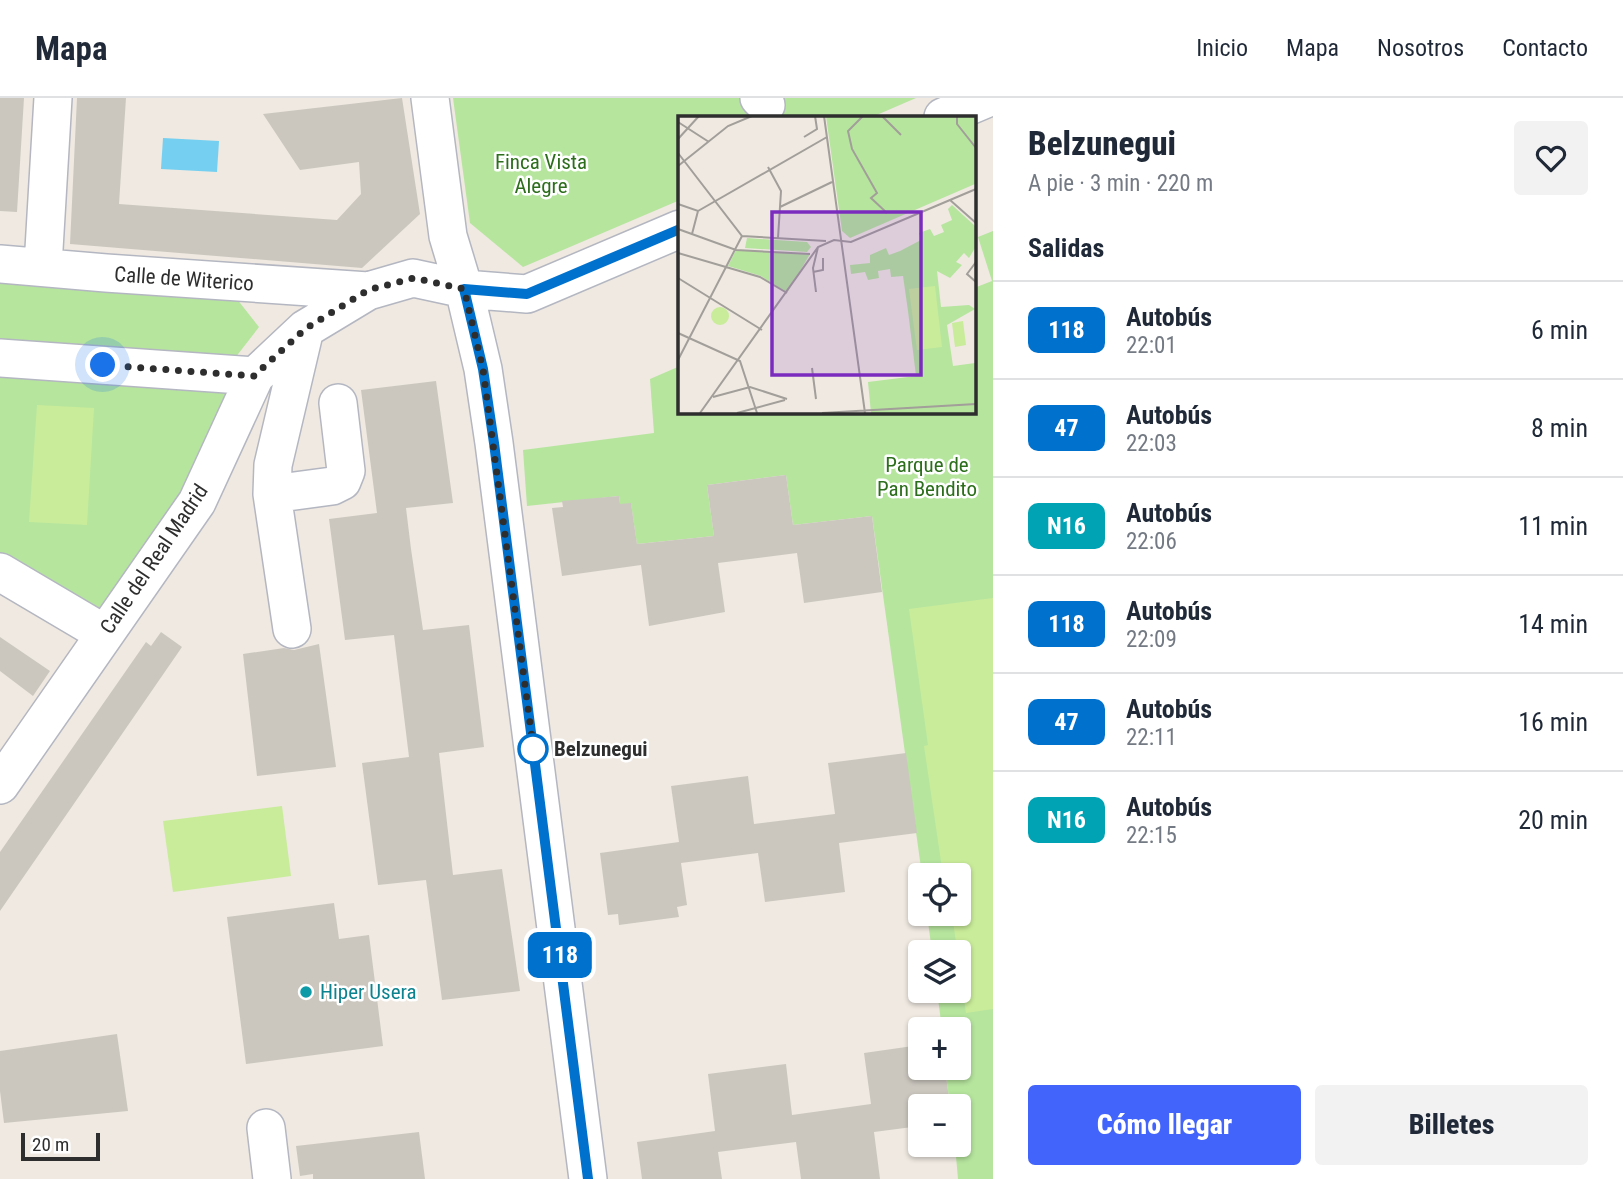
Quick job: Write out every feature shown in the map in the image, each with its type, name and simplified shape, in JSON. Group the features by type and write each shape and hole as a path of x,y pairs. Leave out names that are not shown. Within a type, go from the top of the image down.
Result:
{"street":[{"path":"43,266 53,98"},
{"path":"430,98 448,236 483,369 496,457 588,1179"},
{"path":"945,116 988,98"},
{"path":"464,289 527,294 678,230"},
{"name":"Calle de Witerico","path":"0,264 106,274 368,290"},
{"name":"Calle del Real Madrid","path":"0,785 197,502 254,376 305,329 368,290 414,278 464,289"},
{"path":"292,629 272,494 273,465 305,329"},
{"path":"0,358 254,376"},
{"path":"272,494 332,486 342,481 346,471 338,403"},
{"path":"0,572 105,634"},
{"path":"266,1128 272,1179"}],"green space":[{"name":"Finca Vista Alegre","path":"453,98 916,98 874,116 678,116 678,201 523,267 470,223"},
{"name":"Parque de Pan Bendito","path":"993,231 993,1179 958,1179 956,1157 971,1157 971,1094 948,1094 947,1080 971,1080 971,1017 940,1017 939,1003 971,1003 971,940 930,940 929,926 971,926 971,863 920,863 872,516 793,525 786,475 707,485 714,536 637,544 631,504 620,504 619,496 527,506 523,450 654,433 650,379 678,367 678,413 976,413 976,287 992,281 978,237"},
{"path":"0,280 233,294 259,327 235,358 0,344"},
{"path":"0,359 255,376 105,634 0,568"},
{"path":"37,405 94,408 87,525 29,522"},
{"path":"993,598 993,1009 966,1013 965,1003 971,1003 971,940 956,940 954,926 971,926 971,863 941,863 924,746 928,745 909,609"},
{"path":"282,806 291,876 173,892 163,821"}],"water":[{"path":"163,138 219,141 217,172 161,169"}],"building":[{"path":"0,98 24,98 17,212 0,211"},
{"path":"77,98 126,98 119,204 337,220 361,194 359,162 300,170 263,114 402,98 420,214 362,268 70,244"},
{"path":"436,381 453,503 406,508 411,549 423,630 469,625 484,747 439,753 453,875 502,869 520,991 442,1000 426,880 378,885 362,763 409,757 394,635 345,640 329,519 377,513 361,390"},
{"path":"786,475 793,525 872,516 882,592 804,603 797,553 718,563 725,612 649,626 641,565 562,576 552,508 563,507 562,501 619,496 620,504 631,503 637,544 714,536 707,485"},
{"path":"161,632 182,647 0,911 0,852 146,642 151,646"},
{"path":"0,637 50,671 33,696 0,671"},
{"path":"319,644 336,767 257,776 243,654 284,648 294,650"},
{"path":"906,753 917,833 839,843 845,892 765,902 758,853 681,863 687,905 677,907 679,917 619,925 618,914 608,915 600,853 679,842 671,786 748,776 754,824 835,814 828,763"},
{"name":"Hiper Usera","path":"334,903 339,939 369,935 383,1046 246,1064 227,917"},
{"path":"117,1034 128,1111 4,1123 0,1091 0,1051"},
{"path":"908,1047 908,1080 947,1080 948,1094 908,1094 908,1128 874,1132 880,1179 801,1179 796,1142 718,1152 722,1179 642,1179 637,1142 715,1131 708,1074 786,1064 792,1115 871,1104 864,1053"},
{"path":"419,1132 425,1179 313,1179 313,1174 300,1176 296,1146"}],"bus line":[{"name":"118","path":"588,1179 494,443 483,369 464,289 527,294 678,230"}],"place":[{"name":"Belzunegui","path":"533,749"},
{"name":"Hiper Usera","path":"306,992"}],"route":[{"path":"103,365 254,376 305,329 368,290 414,278 464,289 483,369 534,753 533,749"}]}
